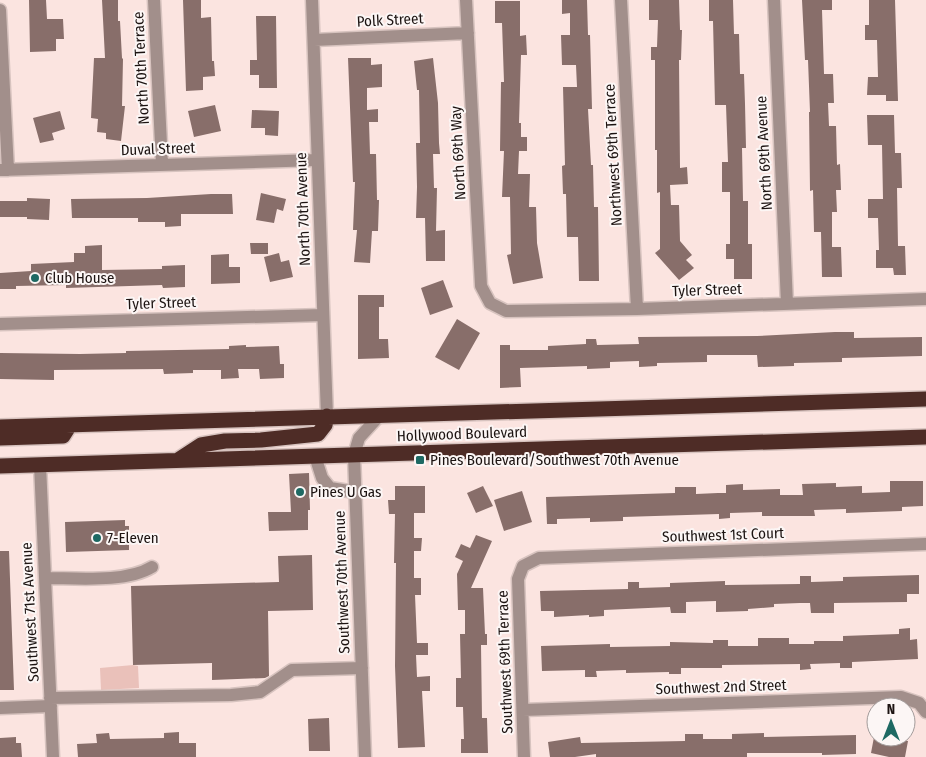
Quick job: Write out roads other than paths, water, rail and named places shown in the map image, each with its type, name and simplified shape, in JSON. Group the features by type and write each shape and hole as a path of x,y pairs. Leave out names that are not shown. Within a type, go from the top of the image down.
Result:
{"highway":[{"name":"Hollywood Boulevard","path":"0,427 926,399"},
{"path":"176,461 201,445 225,441 275,439 318,434 325,425 327,416"},
{"path":"0,438 63,436 70,425"},
{"name":"Hollywood Boulevard","path":"0,466 926,437"}],"street":[{"name":"North 70th Terrace","path":"154,0 162,165"},
{"name":"North 70th Avenue","path":"312,0 327,416"},
{"name":"North 69th Way","path":"466,0 481,286 490,303"},
{"name":"Northwest 69th Terrace","path":"621,0 637,309"},
{"name":"North 69th Avenue","path":"774,0 787,304"},
{"path":"0,10 4,170"},
{"name":"Polk Street","path":"314,40 468,33"},
{"name":"Duval Street","path":"4,170 318,160"},
{"name":"Tyler Street","path":"490,303 506,311 637,309 926,299"},
{"name":"Tyler Street","path":"0,324 323,315"},
{"name":"Southwest 70th Avenue","path":"365,757 354,455 359,438 380,415"},
{"path":"315,456 322,478 330,488 355,492"},
{"name":"Southwest 71st Avenue","path":"40,465 53,757"},
{"name":"Southwest 1st Court","path":"523,566 539,558 926,544"},
{"name":"Southwest 69th Terrace","path":"523,566 518,579 524,757"},
{"path":"45,578 124,577 152,568"},
{"path":"0,708 51,702 231,696 260,692 292,670 362,668"},
{"name":"Southwest 2nd Street","path":"522,710 901,698 923,708"}],"place":[{"name":"Club House","path":"35,278"},
{"name":"Pines Boulevard/Southwest 70th Avenue","path":"420,460"},
{"name":"Pines U Gas","path":"300,492"},
{"name":"7-Eleven","path":"97,538"}]}
